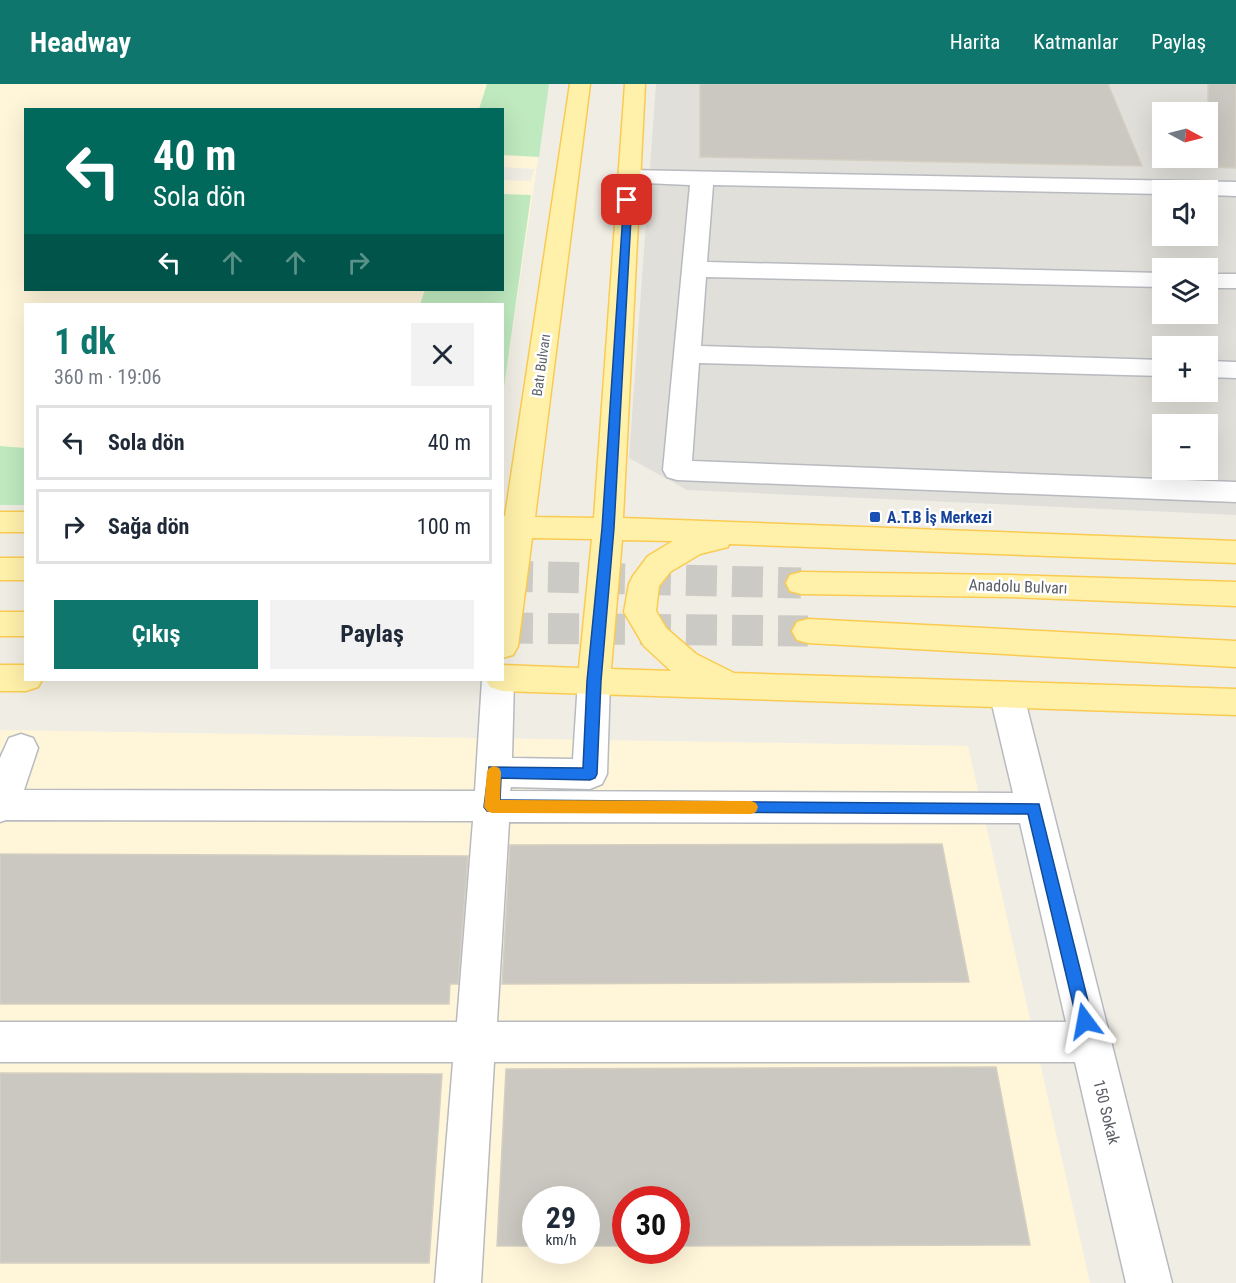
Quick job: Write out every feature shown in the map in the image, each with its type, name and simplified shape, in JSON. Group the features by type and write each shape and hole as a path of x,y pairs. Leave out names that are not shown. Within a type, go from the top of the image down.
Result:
{"main road":[{"name":"Batı Bulvarı","path":"504,616 510,527 580,84"},
{"path":"594,681 608,528 634,84"},
{"path":"0,522 24,522"},
{"path":"510,527 608,528 1236,552"},
{"path":"732,686 684,663 655,637 640,612 644,584 659,564 691,546 742,533"},
{"path":"0,569 24,569"},
{"name":"Anadolu Bulvarı","path":"801,583 1009,586 1236,594"},
{"path":"0,624 24,624"},
{"path":"808,631 1236,654"},
{"path":"0,678 24,678"},
{"path":"504,678 1236,702"}],"street":[{"path":"629,177 1236,189"},
{"path":"702,179 677,470 1236,492"},
{"path":"694,269 1152,280"},
{"path":"1218,281 1236,281"},
{"path":"687,354 1152,368"},
{"path":"1218,369 1236,370"},
{"path":"458,1283 493,789 498,681"},
{"path":"493,789 590,774 594,681"},
{"name":"150 Sokak","path":"1007,696 1149,1283"},
{"path":"21,748 0,806 493,789 1034,808"},
{"path":"0,1042 1090,1042"}],"shaded area":[{"path":"0,84 549,84 504,388 504,303 24,303 24,467 0,467"},
{"path":"656,84 1236,84 1236,515 687,490 629,458"},
{"path":"0,730 968,746 1090,1283 0,1283"}],"green space":[{"path":"487,84 549,84 539,157 504,155 504,108 479,108"},
{"path":"504,194 531,195 504,388 504,303 420,303 425,291 504,291"},
{"path":"0,446 24,448 24,505 0,505"}],"building":[{"path":"700,84 1108,84 1142,166 700,157"},
{"path":"1208,84 1236,84 1236,168 1218,167 1218,102 1208,102"},
{"path":"942,844 969,982 502,984 510,845"},
{"path":"0,854 468,856 458,984 450,984 449,1004 0,1004"},
{"path":"996,1067 1030,1245 690,1246 690,1186 612,1186 612,1246 600,1246 600,1186 522,1186 522,1246 497,1246 506,1069"},
{"path":"0,1073 442,1074 429,1263 0,1263"}],"tunnel":[{"path":"504,576 801,583"},
{"path":"504,628 808,631"}],"slow traffic":[{"path":"494,772 492,807 751,807"}],"place":[{"name":"A.T.B İş Merkezi","path":"875,517"}],"route":[{"path":"627,200 608,528 594,681 590,774 494,772 492,807 1034,808 1085,1021"}]}
